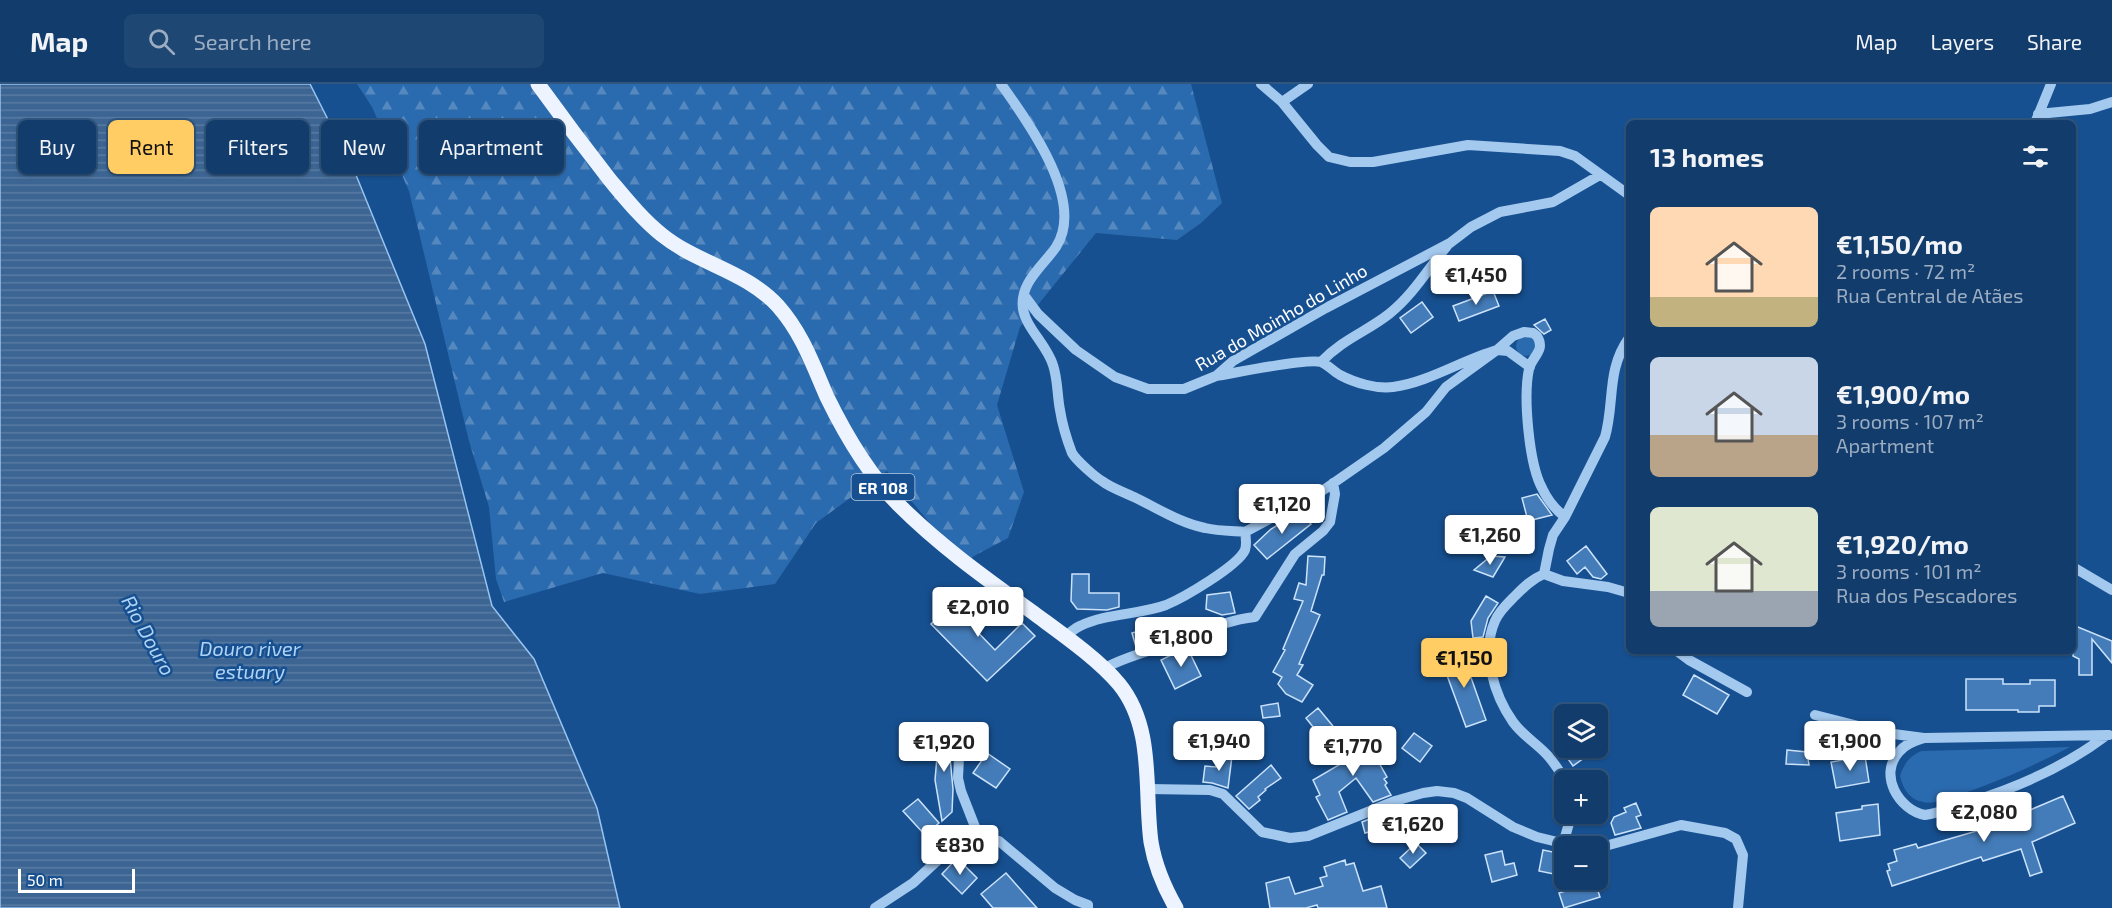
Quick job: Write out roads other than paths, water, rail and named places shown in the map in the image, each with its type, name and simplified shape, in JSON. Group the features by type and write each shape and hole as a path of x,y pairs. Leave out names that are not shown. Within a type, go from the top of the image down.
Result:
{"main road":[{"name":"ER 108","path":"538,84 601,168 639,214 653,227 682,248 735,274 757,288 778,306 804,344 847,436 898,504 935,539 1065,636 1120,685 1137,718 1143,742 1149,789 1151,840 1167,892 1176,908"}],"street":[{"path":"1001,84 1052,168 1064,204 1066,219 1056,247 1028,281 1023,308 1026,320 1046,349 1053,364 1060,409 1073,455 1102,481 1188,523 1210,529 1245,532 1322,491 1384,448 1426,412 1446,387 1519,333 1533,333 1538,336 1541,347 1530,367 1526,406 1535,470 1540,487 1565,517"},
{"path":"1261,84 1282,102 1329,157 1350,162 1373,162 1468,145 1560,151 1575,156 1626,193"},
{"path":"1282,102 1308,84"},
{"path":"2037,118 2051,84"},
{"path":"2037,118 2090,109 2112,102"},
{"name":"Rua do Moinho do Linho","path":"1024,295 1038,314 1076,350 1115,377 1148,389 1184,389 1216,376 1233,361 1274,337 1450,243 1472,227 1500,212 1553,202 1599,175"},
{"path":"1216,376 1321,362 1344,342 1388,315 1401,303 1450,243"},
{"path":"1544,574 1554,536 1605,437 1611,385 1621,349 1626,342"},
{"path":"1321,362 1354,382 1392,387 1497,350 1508,351 1530,367"},
{"path":"1103,669 1119,660 1226,622 1255,618 1295,554 1323,531 1330,522 1335,494 1333,483"},
{"path":"1065,636 1081,625 1165,605 1186,595 1231,566 1239,558 1247,542 1245,532"},
{"path":"2076,569 2112,590"},
{"path":"1558,770 1548,756 1519,731 1497,690 1490,659 1491,634 1495,621 1501,611 1529,582 1544,574 1563,581 1608,587 1626,592"},
{"path":"1681,654 1747,692"},
{"path":"1815,715 1886,733 1924,738 2110,734"},
{"path":"1924,738 1910,743 1898,752 1892,762 1891,776 1897,798 1915,813 1925,815 2000,793 2030,781 2086,752 2110,734"},
{"path":"960,737 958,778 961,792 979,837"},
{"path":"1149,789 1210,790 1223,794 1262,832 1290,838 1308,836 1395,801 1423,793 1454,793 1467,798 1513,826 1554,842"},
{"path":"1608,846 1681,825 1725,833 1736,839 1743,855 1738,908"},
{"path":"875,908 913,884 962,838 969,836 999,841 1055,888 1088,907"}],"water":[{"name":"Douro river estuary","path":"0,84 310,84 328,120 321,120 321,174 355,174 425,344 492,606 534,659 597,808 620,908 0,908"}],"water label":[{"name":"Rio Douro","path":"149,635"}]}
